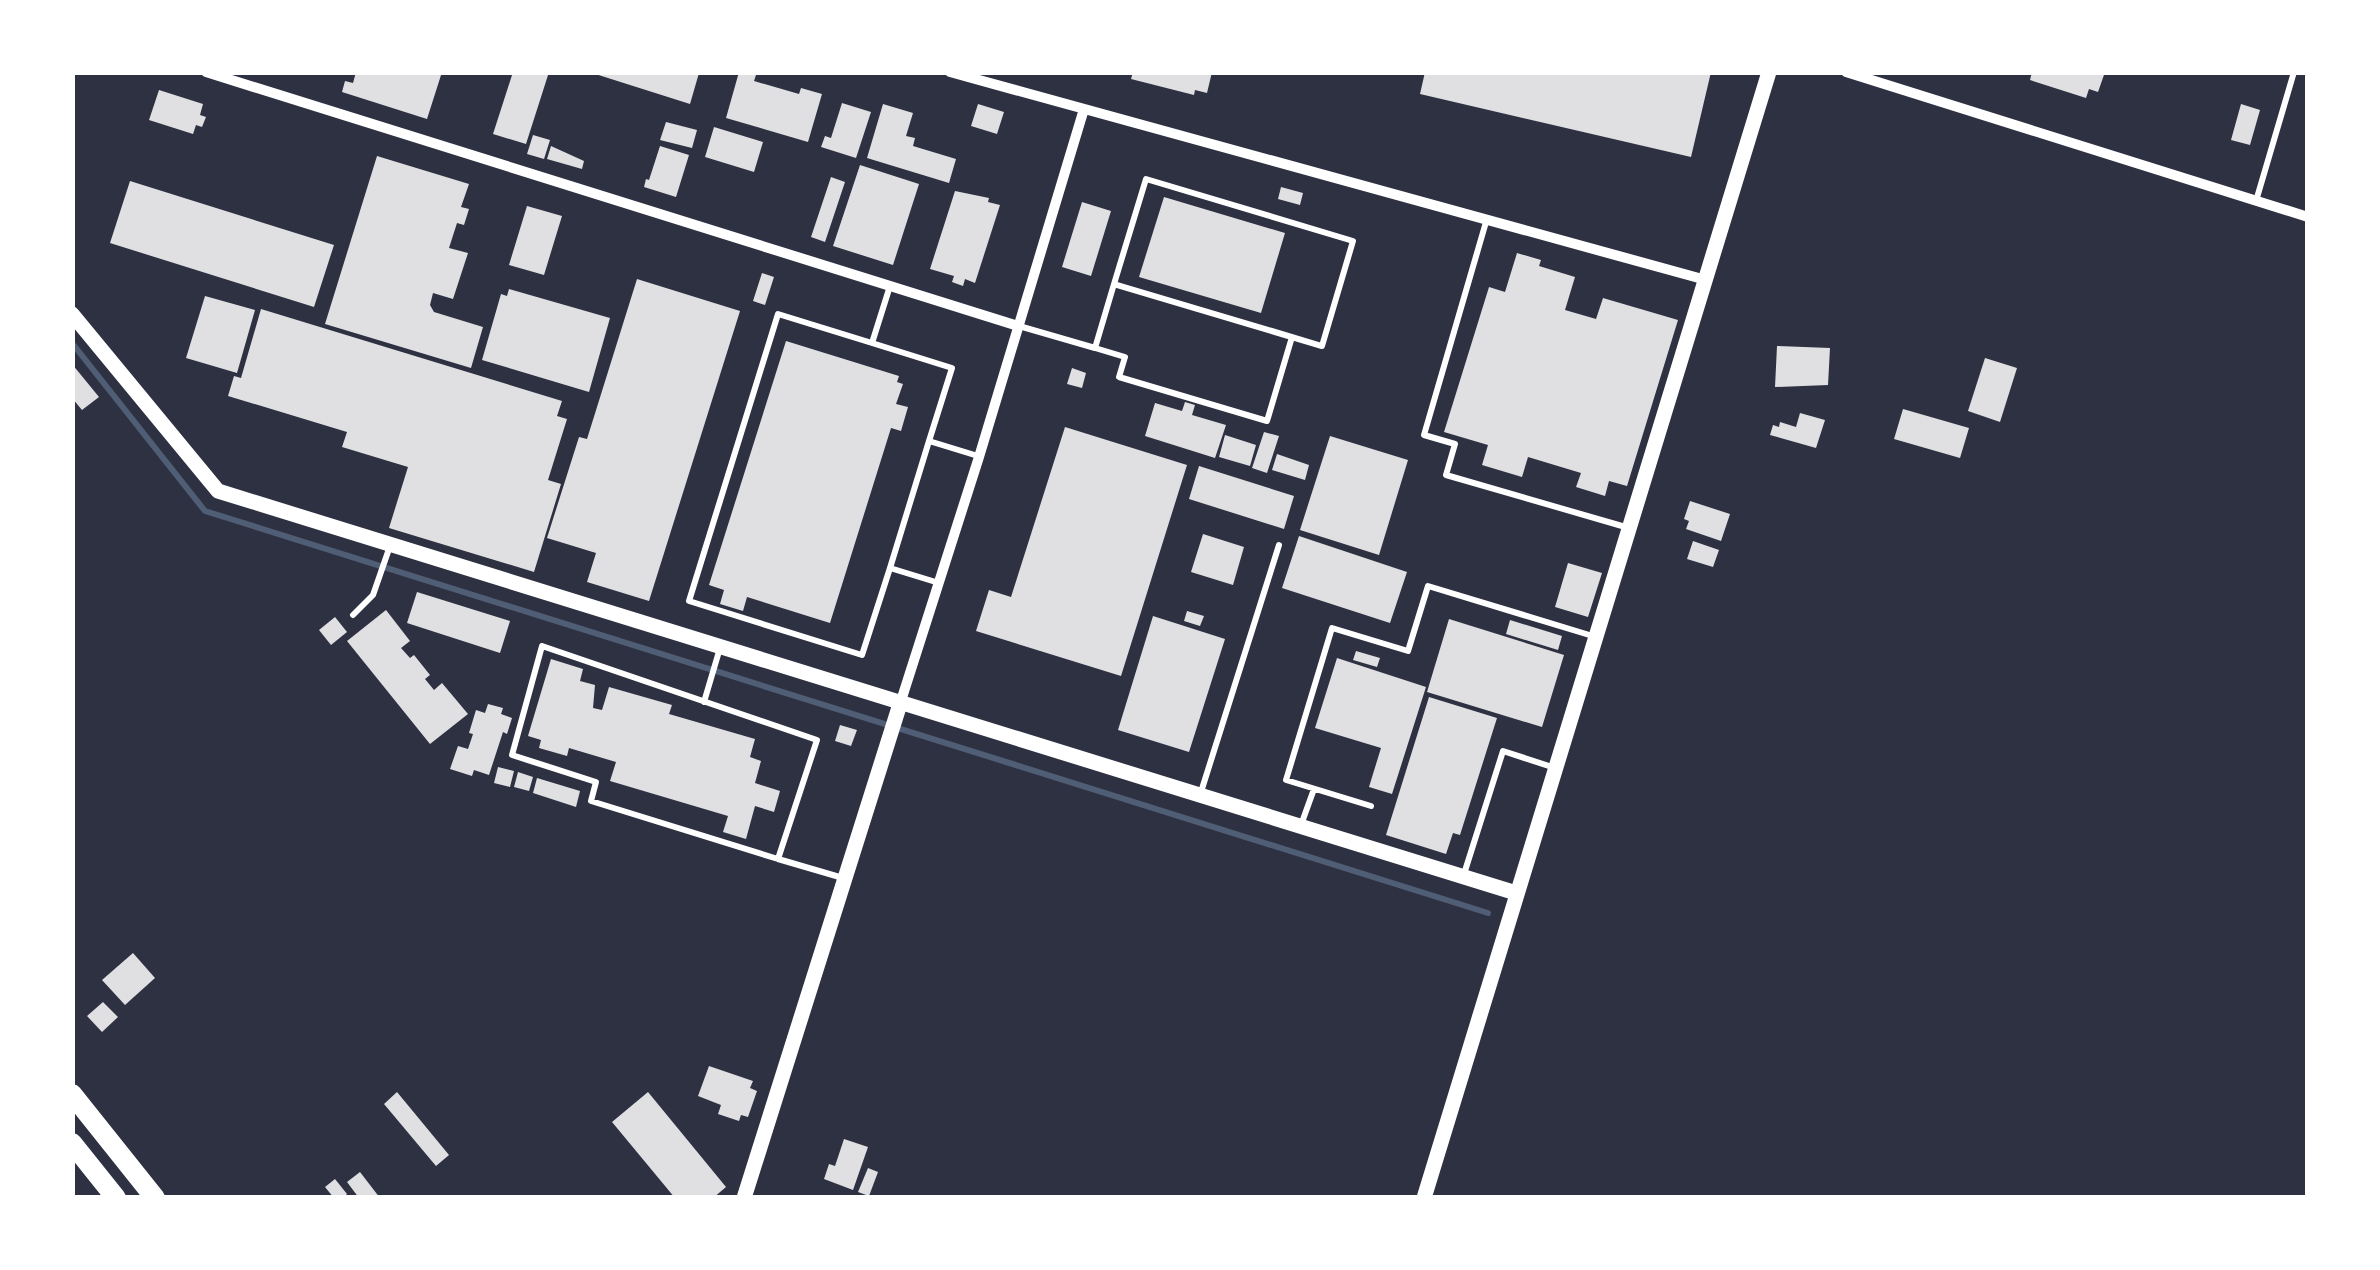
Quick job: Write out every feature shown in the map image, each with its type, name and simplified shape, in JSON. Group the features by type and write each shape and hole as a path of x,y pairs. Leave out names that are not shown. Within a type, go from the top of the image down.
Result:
{"highway":[{"path":"72,1094 155,1198"},
{"path":"72,1143 116,1198"}],"street":[{"path":"206,72 1018,326"},
{"path":"950,72 1706,280"},
{"path":"1424,1198 1769,72"},
{"path":"1846,72 2308,217"},
{"path":"744,1198 1084,110"},
{"path":"72,314 218,491 388,551 898,710 1200,796 1516,893"}],"lane":[{"path":"2256,201 2294,72"},
{"path":"1095,348 1114,284 1146,179 1353,240 1322,346 1114,284"},
{"path":"1486,222 1424,435 1455,444 1446,475 1630,529"},
{"path":"872,343 890,286"},
{"path":"778,314 952,368 929,441 862,655 689,601 778,314"},
{"path":"1018,326 1125,358 1119,377 1267,421 1292,337"},
{"path":"929,441 979,456"},
{"path":"1200,796 1278,545"},
{"path":"353,615 373,595 388,551"},
{"path":"890,568 939,583"},
{"path":"1370,806 1286,780 1332,628 1408,651 1428,586 1598,637"},
{"path":"778,859 817,740 542,646 512,755 596,782 591,801 778,859 845,879"},
{"path":"704,702 718,654"},
{"path":"1462,877 1503,752 1556,768"},
{"path":"1301,827 1314,789"}],"building":[{"path":"356,72 442,72 427,119 342,92 345,81 353,83"},
{"path":"513,72 549,72 526,144 493,134"},
{"path":"589,72 697,72 699,73 690,104"},
{"path":"739,72 757,72 754,81 799,94 801,88 822,94 808,142 726,118"},
{"path":"1133,72 1212,72 1207,93 1195,90 1194,95 1131,79"},
{"path":"1425,72 1711,72 1691,157 1420,94"},
{"path":"2032,72 2105,72 2098,92 2089,89 2086,98 2030,80"},
{"path":"159,90 203,104 200,115 206,117 202,127 196,125 193,134 149,120"},
{"path":"842,103 871,112 856,158 821,147 825,136 831,138"},
{"path":"883,104 913,113 906,136 915,138 913,146 956,159 949,183 867,158"},
{"path":"978,104 1004,112 997,134 971,126"},
{"path":"2241,104 2260,110 2250,145 2231,140"},
{"path":"666,122 697,130 692,148 660,140"},
{"path":"714,127 763,142 754,172 705,157"},
{"path":"533,135 550,140 544,159 527,154"},
{"path":"551,146 584,161 582,169 547,159"},
{"path":"660,146 689,155 676,197 644,187"},
{"path":"377,156 469,184 461,207 469,209 464,225 457,223 449,248 468,253 453,299 433,293 430,305 434,312 483,327 471,368 325,324"},
{"path":"860,165 919,184 893,265 833,246"},
{"path":"831,177 845,182 825,242 811,237"},
{"path":"130,181 334,245 314,307 110,243"},
{"path":"1281,187 1303,193 1300,205 1278,199"},
{"path":"955,191 989,198 988,202 1000,205 975,283 965,279 963,286 952,282 954,276 930,269"},
{"path":"1164,197 1285,233 1261,313 1139,277"},
{"path":"1082,202 1111,211 1091,276 1062,267"},
{"path":"527,206 562,216 544,275 509,265"},
{"path":"1517,253 1541,260 1539,266 1575,277 1565,310 1596,319 1603,298 1678,320 1627,486 1609,481 1605,496 1576,487 1581,473 1528,457 1522,477 1482,465 1488,445 1444,432 1489,287 1505,292"},
{"path":"762,273 774,277 765,305 753,301"},
{"path":"637,279 740,311 649,601 587,582 596,553 547,538 579,437 587,439"},
{"path":"509,289 610,318 589,392 482,360 501,294 507,296"},
{"path":"205,296 255,310 237,373 186,358"},
{"path":"261,309 562,401 557,416 567,419 548,480 561,484 534,572 389,528 408,467 342,447 347,432 228,396 234,376 241,378"},
{"path":"786,341 899,376 897,382 903,384 896,404 908,407 901,431 891,428 830,623 747,597 743,611 720,604 724,590 709,585"},
{"path":"1777,346 1830,348 1828,385 1775,387"},
{"path":"1985,358 2017,368 2000,422 1968,411"},
{"path":"72,364 99,397 82,410 72,398"},
{"path":"1072,368 1086,373 1082,388 1067,384"},
{"path":"1185,402 1195,405 1192,415 1226,425 1215,458 1145,436 1155,403 1182,411"},
{"path":"1903,409 1969,428 1960,458 1894,439"},
{"path":"1800,413 1825,420 1816,448 1770,435 1773,425 1779,427 1780,422 1796,427"},
{"path":"1065,427 1187,465 1121,676 976,631 989,590 1011,597"},
{"path":"1264,432 1279,436 1267,473 1252,468"},
{"path":"1225,435 1256,445 1250,466 1219,457"},
{"path":"1330,436 1408,460 1379,555 1300,530"},
{"path":"1277,454 1309,465 1305,480 1272,470"},
{"path":"1199,466 1294,496 1284,529 1189,499"},
{"path":"1690,501 1730,514 1721,541 1686,529 1689,521 1684,519"},
{"path":"1203,534 1244,547 1233,585 1191,572"},
{"path":"1299,536 1407,572 1390,623 1282,588"},
{"path":"1693,541 1719,550 1713,567 1687,559"},
{"path":"1568,563 1602,573 1588,617 1555,607"},
{"path":"417,592 510,621 500,653 407,623"},
{"path":"386,610 410,641 401,648 410,658 414,655 430,675 425,679 434,690 442,683 468,714 430,744 347,641"},
{"path":"1187,611 1204,616 1200,626 1184,621"},
{"path":"1153,616 1225,639 1189,752 1118,730"},
{"path":"335,617 347,632 331,645 319,630"},
{"path":"1449,619 1564,655 1542,727 1427,692"},
{"path":"1510,620 1562,636 1558,650 1506,634"},
{"path":"1356,651 1380,658 1377,667 1353,660"},
{"path":"1337,658 1426,687 1392,794 1369,787 1381,748 1315,728"},
{"path":"551,659 583,669 580,681 595,685 593,708 602,710 609,687 672,705 669,714 755,739 750,757 761,761 755,783 780,791 774,812 755,806 746,839 723,832 728,816 610,781 616,762 569,748 567,756 539,748 541,740 528,736"},
{"path":"1429,697 1497,718 1460,835 1453,833 1446,854 1386,835"},
{"path":"488,704 503,708 501,714 512,718 507,734 503,732 489,775 474,770 472,776 450,769 458,746 468,749 476,710 485,713"},
{"path":"840,725 857,730 851,746 835,741"},
{"path":"498,767 514,771 510,787 494,783"},
{"path":"518,772 533,777 529,791 514,787"},
{"path":"537,778 580,791 576,807 533,793"},
{"path":"133,953 155,978 125,1005 102,980"},
{"path":"103,1002 118,1017 102,1032 87,1016"},
{"path":"709,1066 753,1081 750,1088 757,1091 748,1117 741,1115 739,1121 718,1114 721,1105 698,1096"},
{"path":"397,1092 449,1155 436,1166 384,1104"},
{"path":"648,1092 726,1187 713,1198 675,1198 612,1122"},
{"path":"844,1139 868,1147 853,1190 824,1179 829,1164 835,1166"},
{"path":"868,1168 878,1172 869,1196 858,1192"},
{"path":"360,1172 380,1198 359,1198 347,1182"},
{"path":"335,1179 347,1194 343,1198 334,1198 325,1187"}],"waterway":[{"path":"72,343 205,511 1488,913"}]}
